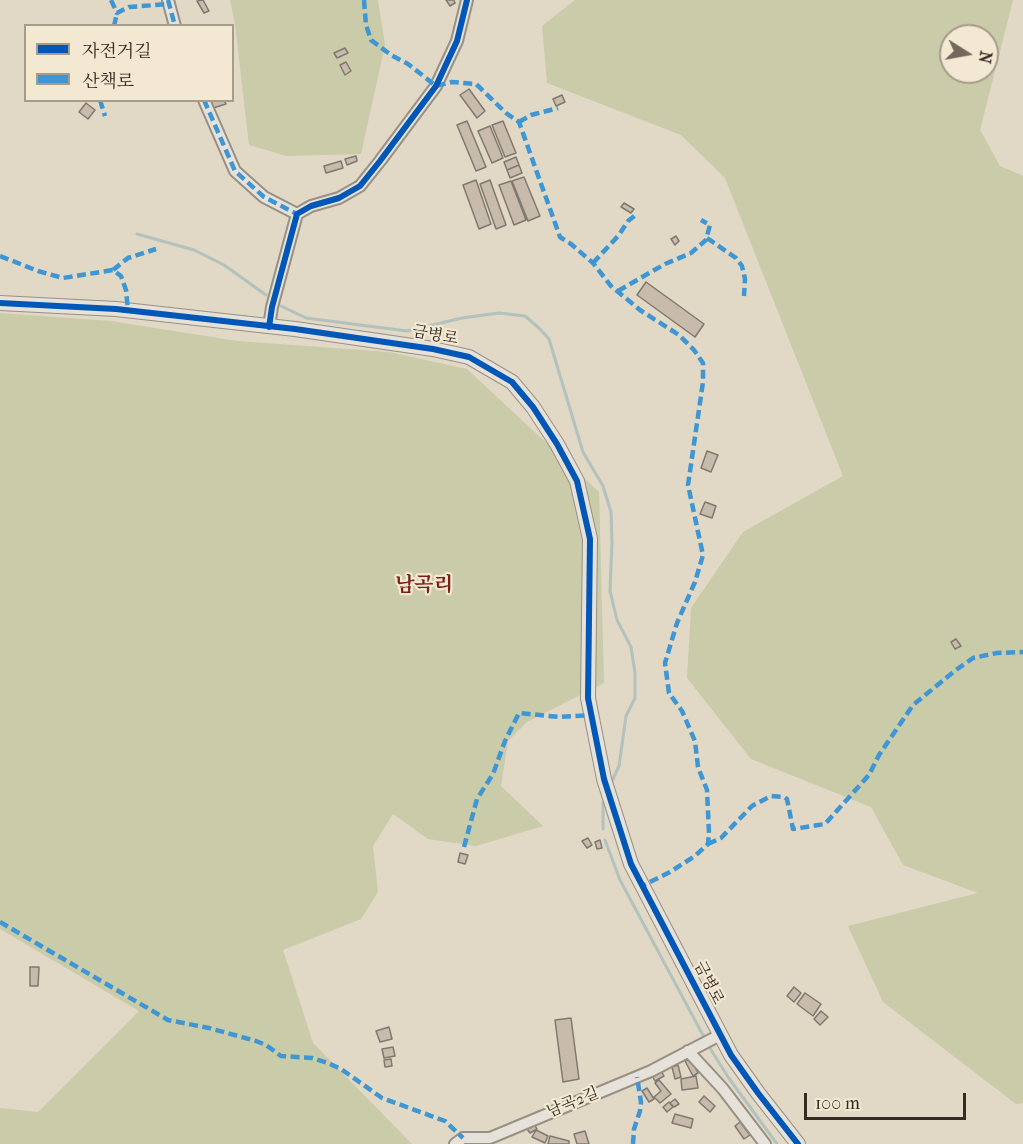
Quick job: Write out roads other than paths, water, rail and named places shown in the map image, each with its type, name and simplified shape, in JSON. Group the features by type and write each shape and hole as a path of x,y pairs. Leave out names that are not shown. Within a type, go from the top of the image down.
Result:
{"street":[{"path":"168,0 174,24"},
{"path":"269,327 272,307 297,214 311,206 339,198 360,186 380,161 436,86 457,41 467,0"},
{"path":"205,102 235,171 264,197 297,214"},
{"name":"금병로","path":"0,303 116,309 433,349 469,357 512,382 533,407 577,481 590,539 588,698 604,779 630,864 718,1037 798,1144"},
{"name":"남곡2길","path":"455,1144 462,1138 490,1138 651,1071 718,1037"},
{"path":"692,1049 765,1144"}],"waterway":[{"path":"137,234 194,250 224,265 266,295"},
{"path":"281,306 306,318 407,331 462,318 499,313 525,316 549,339 583,452 603,486 611,512 610,591 617,620 631,647 635,673 635,698 626,716 619,766 611,783"},
{"path":"603,829 605,798"},
{"path":"605,840 620,880 705,1039"},
{"path":"708,1045 728,1077 777,1144"}],"district":[{"name":"남곡리","path":"424,586"}]}
